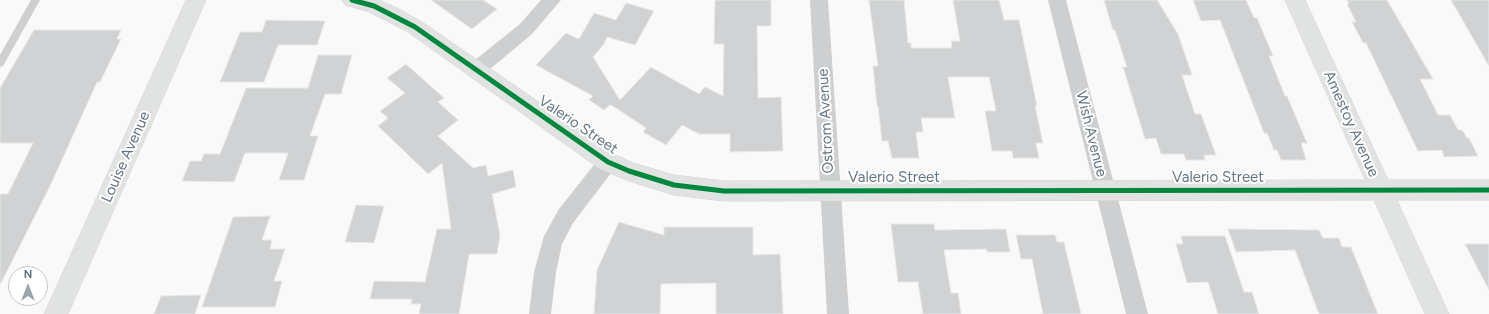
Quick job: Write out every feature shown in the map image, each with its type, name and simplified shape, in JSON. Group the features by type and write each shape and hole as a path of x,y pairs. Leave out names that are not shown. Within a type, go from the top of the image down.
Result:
{"street":[{"name":"Louise Avenue","path":"56,314 196,0"},
{"name":"Valerio Street","path":"352,0 374,6 415,27 608,162 652,180 697,188 724,191 1489,190"},
{"path":"477,69 526,29 552,0"},
{"name":"Ostrom Avenue","path":"819,0 838,314"},
{"name":"Wish Avenue","path":"1057,0 1137,314"},
{"name":"Amestoy Avenue","path":"1296,0 1437,314"},
{"path":"540,314 545,272 552,243 566,216 608,162"}],"lane":[{"path":"0,63 36,0"}],"building":[{"path":"431,0 483,0 497,9 472,29"},
{"path":"715,0 771,0 771,26 757,26 758,98 781,97 783,151 730,152 730,134 699,134 682,125 666,145 643,132 646,128 616,108 610,105 604,110 589,100 593,96 536,65 566,33 579,39 594,13 616,20 626,3 654,11 635,45 607,37 604,44 593,57 620,100 651,67 699,94 705,87 723,96 724,44 714,44"},
{"path":"869,0 904,0 908,43 911,43 911,48 952,48 951,41 960,41 953,0 999,0 1004,20 1019,20 1043,143 1036,143 1039,158 1013,158 1012,151 992,151 985,111 996,111 989,77 948,77 955,118 921,118 923,132 916,132 919,158 892,158 888,141 882,141 873,66 878,66"},
{"path":"1104,0 1157,0 1178,34 1192,75 1182,75 1195,114 1201,114 1216,155 1204,155 1205,160 1186,160 1184,154 1161,154 1156,138 1145,139 1123,67 1127,67 1115,30 1113,30"},
{"path":"1193,0 1246,0 1254,18 1257,18 1273,56 1269,56 1285,96 1287,96 1307,143 1301,143 1306,160 1281,160 1277,150 1274,150 1267,133 1264,133 1220,20 1201,21"},
{"path":"1347,0 1387,0 1433,79 1420,79 1438,115 1450,115 1458,130 1462,130 1467,138 1469,138 1478,156 1444,157 1442,150 1418,151 1366,43 1363,43 1352,22 1356,22 1347,4 1349,4"},
{"path":"1451,0 1489,0 1489,66"},
{"path":"266,20 325,21 317,45 278,45 264,82 220,82 240,32 262,32"},
{"path":"34,30 121,30 117,39 121,39 100,82 97,82 51,184 10,266 8,266 8,269 0,285 0,194 8,194 33,143 0,143 0,88"},
{"path":"318,55 352,55 341,94 325,94 310,136 318,136 304,180 279,180 288,153 245,153 234,182 182,181 190,161 201,161 204,154 220,154 246,88 308,88"},
{"path":"406,64 444,98 438,102 458,120 438,136 473,168 486,165 488,176 513,170 516,187 492,194 500,235 497,254 469,254 459,314 419,314 421,304 411,304 412,299 370,299 374,281 425,282 437,229 451,229 442,163 428,174 378,126 388,118 380,111 405,93 387,78"},
{"path":"356,205 384,206 374,243 345,242"},
{"path":"270,216 262,240 272,240 270,249 285,249 274,281 282,281 275,307 202,307 233,217"},
{"path":"619,222 664,235 664,227 753,227 753,255 780,254 783,314 716,314 716,283 661,284 660,314 594,314 597,270"},
{"path":"891,224 934,224 935,230 1006,229 1010,252 987,252 987,249 944,250 951,293 958,293 961,314 923,314 918,282 898,282"},
{"path":"1228,229 1319,230 1323,238 1339,238 1342,247 1351,247 1378,314 1319,314 1295,250 1236,252"},
{"path":"1016,235 1055,235 1057,242 1064,242 1081,314 1043,314 1032,259 1021,259"},
{"path":"1181,236 1225,236 1244,292 1252,292 1259,314 1218,314 1208,282 1187,283 1176,244 1183,244"},
{"path":"1465,244 1489,244 1489,290"},
{"path":"201,295 195,314 154,314 161,296"}],"cycle path":[{"path":"352,0 374,6 415,27 608,162 629,171 674,185 724,191 1489,190"}]}
